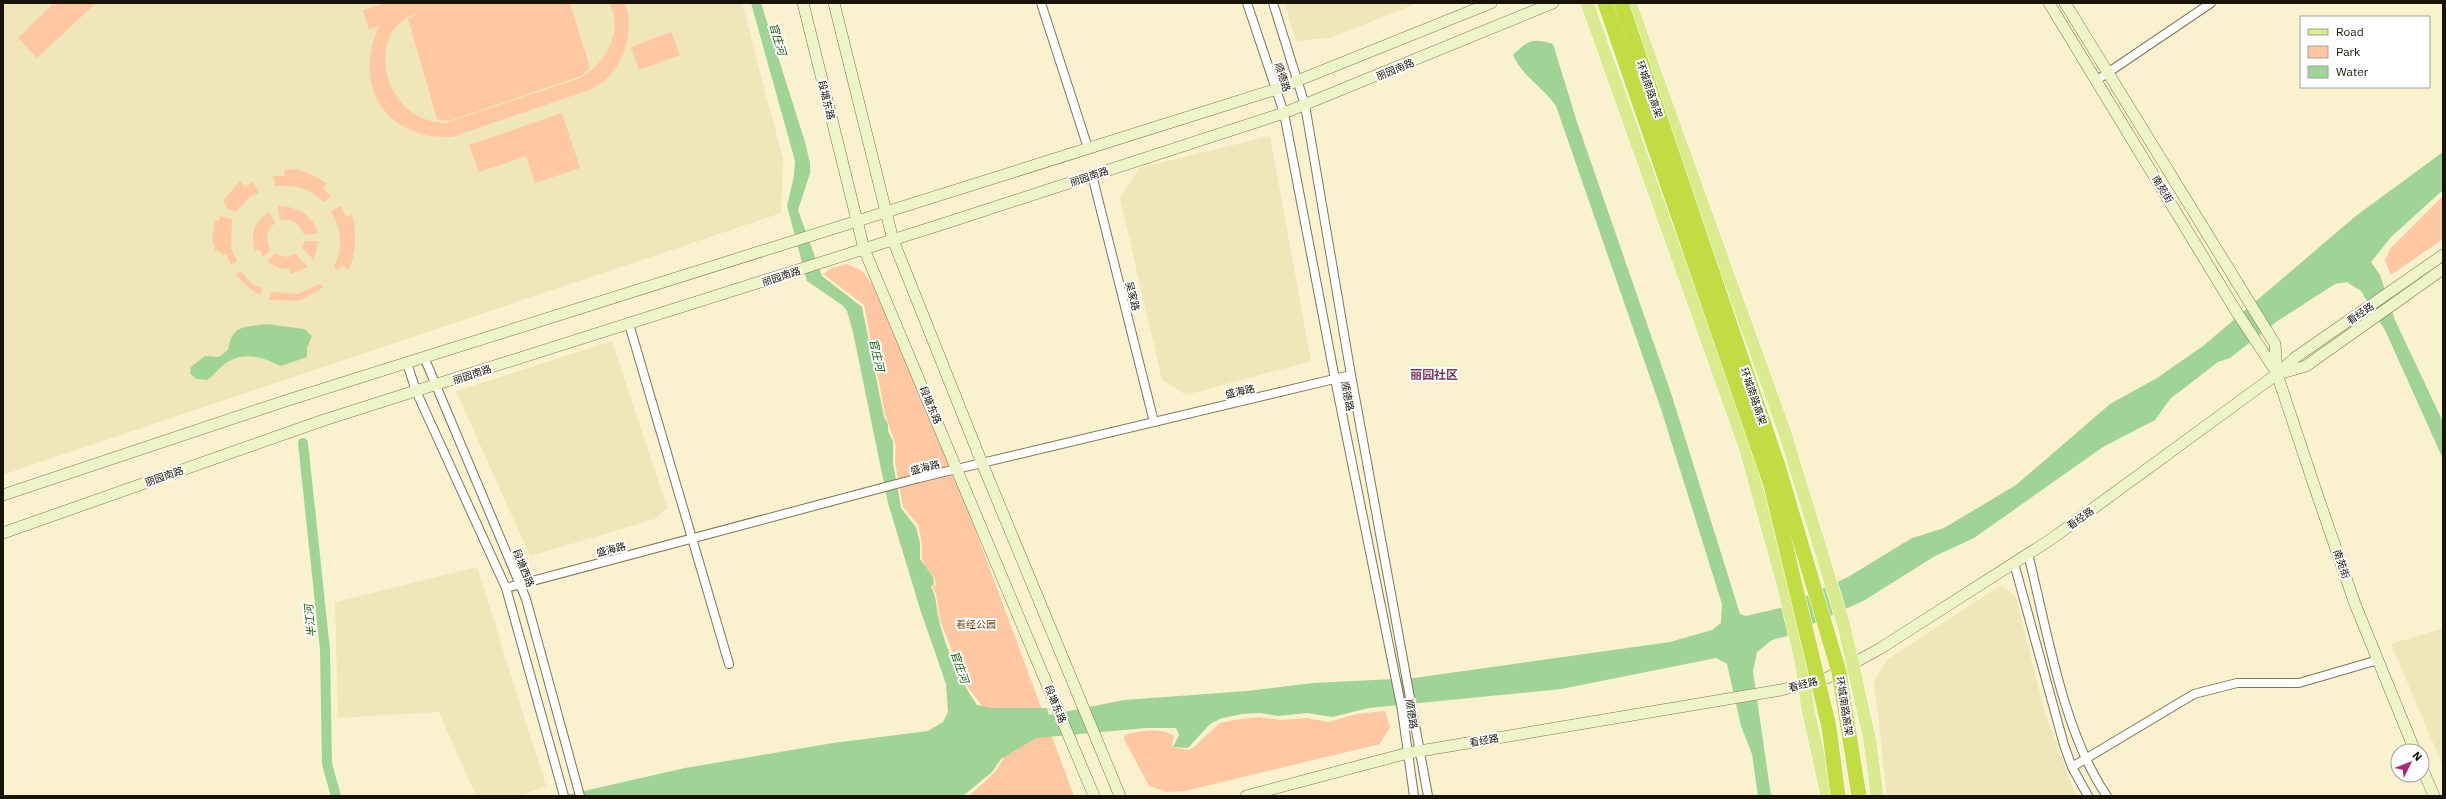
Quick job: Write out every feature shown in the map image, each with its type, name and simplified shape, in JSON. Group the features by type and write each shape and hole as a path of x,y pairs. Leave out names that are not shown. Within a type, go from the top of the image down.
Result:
{"highway":[{"name":"环城南路高架","path":"1605,3 1771,486 1829,727 1838,796"},
{"name":"环城南路高架","path":"1621,3 1780,474 1839,672 1859,796"}],"main road":[{"name":"段塘东路","path":"803,3 864,249 958,469 1094,796"},
{"path":"834,3 893,240 982,463 1120,796"},
{"path":"3,495 285,401 814,233 1299,82 1491,3"},
{"name":"丽园南路","path":"3,533 324,420 775,278 1284,113 1553,3"},
{"path":"1587,3 1745,447 1783,584 1801,661 1804,684 1826,796"},
{"path":"1630,3 1784,430 1844,626 1870,741 1877,796"},
{"name":"南苑街","path":"2049,3 2236,311 2278,374"},
{"name":"南苑街","path":"2065,3 2273,341 2278,374 2355,604 2412,743"},
{"name":"看经路","path":"1246,796 1420,750 1757,694 1828,678 2028,554 2278,374 2296,357 2443,255"},
{"name":"看经路","path":"2278,374 2306,366 2378,314 2443,270"},
{"path":"2428,783 2434,796"}],"street":[{"path":"1041,3 1088,148"},
{"name":"顺德路","path":"1247,3 1284,113 1334,379 1402,710 1414,796"},
{"name":"顺德路","path":"1273,3 1305,105 1351,375 1428,796"},
{"path":"2097,80 2211,3"},
{"name":"吴家路","path":"1092,175 1154,422"},
{"path":"629,324 729,664"},
{"name":"段塘西路","path":"424,357 434,386 526,599 580,796"},
{"path":"407,363 416,391 506,588 564,796"},
{"name":"盛海路","path":"506,588 519,583 865,494 919,478 1351,375"},
{"path":"2028,554 2064,698 2085,759 2107,796"},
{"path":"2014,563 2047,688 2072,767 2088,796"},
{"path":"2072,767 2194,694 2238,683 2299,683 2378,660"}],"shaded area":[{"path":"3,3 742,3 783,159 781,213 5,474 3,473"},
{"path":"1284,3 1417,3 1330,38 1296,41"},
{"path":"1270,136 1311,361 1186,395 1162,380 1120,198 1139,168"},
{"path":"612,341 667,508 655,519 530,556 456,391"},
{"path":"477,567 546,786 519,796 476,796 439,712 338,718 335,602"},
{"path":"2001,585 2016,597 2044,710 2076,796 1887,796 1874,681 1888,659"},
{"path":"2443,628 2443,766 2391,644"}],"green space":[{"path":"54,3 96,3 37,58 18,38"},
{"path":"385,3 570,3 590,68 581,76 449,121 437,119 408,19 419,13 401,21 390,36 386,54 387,73 394,92 406,108 424,119 446,123 580,78 589,72 597,65 610,46 615,24 609,3 625,3 629,27 624,52 619,63 611,74 592,89 452,137 429,136 409,129 392,119 380,105 373,88 370,69 372,48 379,26 369,30 363,10"},
{"path":"671,32 680,55 639,70 631,47"},
{"path":"562,113 580,168 535,183 526,156 479,172 469,145"},
{"path":"294,169 307,172 327,183 323,188 331,196 324,202 313,193 301,188 275,186 273,176 284,176 285,170"},
{"path":"240,181 245,187 253,182 259,193 251,196 236,212 227,208 223,201"},
{"path":"2443,196 2443,239 2391,275 2385,261 2390,249"},
{"path":"278,206 285,206 303,213 312,221 318,233 304,235 300,227 292,221 280,220"},
{"path":"341,206 346,217 352,215 355,229 354,250 349,270 342,265 337,270 334,267 339,252 340,239 335,218 331,211"},
{"path":"269,212 275,223 268,232 267,236 271,250 263,257 259,249 255,251 253,234 257,224"},
{"path":"220,216 232,219 231,248 237,262 231,264 226,254 222,256 219,251 215,250 212,239 215,220 219,221"},
{"path":"305,241 318,241 314,260 302,248"},
{"path":"275,254 287,257 296,254 308,267 291,274 290,269 279,268 267,261"},
{"name":"看经公园","path":"846,264 861,270 872,284 886,315 959,486 1074,796 969,796 995,772 1004,758 982,706 967,686 952,651 940,620 936,594 933,587 936,585 934,577 925,567 922,558 922,544 918,525 903,507 895,462 896,446 885,414 864,305 823,274 832,268"},
{"path":"241,271 251,283 263,289 260,295 247,286 236,274"},
{"path":"320,284 324,287 299,301 269,300 272,292 297,294"},
{"path":"1385,711 1390,727 1380,744 1185,791 1166,792 1149,786 1124,739 1125,735 1137,732 1163,731 1174,736 1172,747 1188,750 1194,747 1220,723 1260,717 1281,720 1307,718 1328,722 1357,714"}],"water":[{"path":"751,3 761,3 805,142 810,163 810,173 798,210 822,276 862,307 884,417 888,424 888,431 893,441 893,463 901,508 916,527 920,543 920,559 933,577 934,584 931,587 942,631 959,675 977,705 991,708 1047,708 1049,715 1124,700 1247,691 1313,683 1414,678 1670,642 1712,630 1721,623 1722,604 1661,409 1556,106 1527,75 1513,55 1522,46 1535,41 1553,44 1577,122 1671,393 1740,614 1746,616 1780,608 1848,577 1912,538 1944,528 2016,485 2110,404 2157,378 2203,346 2357,215 2443,152 2443,190 2391,237 2371,262 2380,275 2395,320 2443,422 2443,459 2385,330 2361,291 2347,282 2335,284 2276,322 2230,358 2218,362 2170,399 2155,420 2103,447 1974,538 1935,556 1865,600 1787,636 1772,640 1757,652 1753,671 1771,796 1758,796 1752,754 1741,726 1727,664 1716,658 1561,689 1369,708 1332,717 1307,713 1278,716 1260,713 1243,714 1222,718 1210,724 1188,748 1173,747 1179,735 1176,728 1146,728 1036,738 1001,759 992,772 963,796 562,796 685,768 833,743 928,731 943,722 948,712 946,684 920,609 888,503 853,332 847,311 842,305 807,281 787,206 794,176 795,161"},
{"path":"267,324 304,329 312,336 307,348 307,357 281,366 261,358 247,356 240,357 226,363 207,380 197,379 190,374 191,367 205,356 219,357 228,350 230,341 236,331 241,328"}],"waterway":[{"name":"半江河","path":"303,443 325,650 327,764 336,796"}],"district":[{"name":"丽园社区","path":"1434,375"}],"water label":[{"name":"官庄河","path":"778,39"},
{"name":"官庄河","path":"877,355"},
{"name":"官庄河","path":"960,667"}]}
